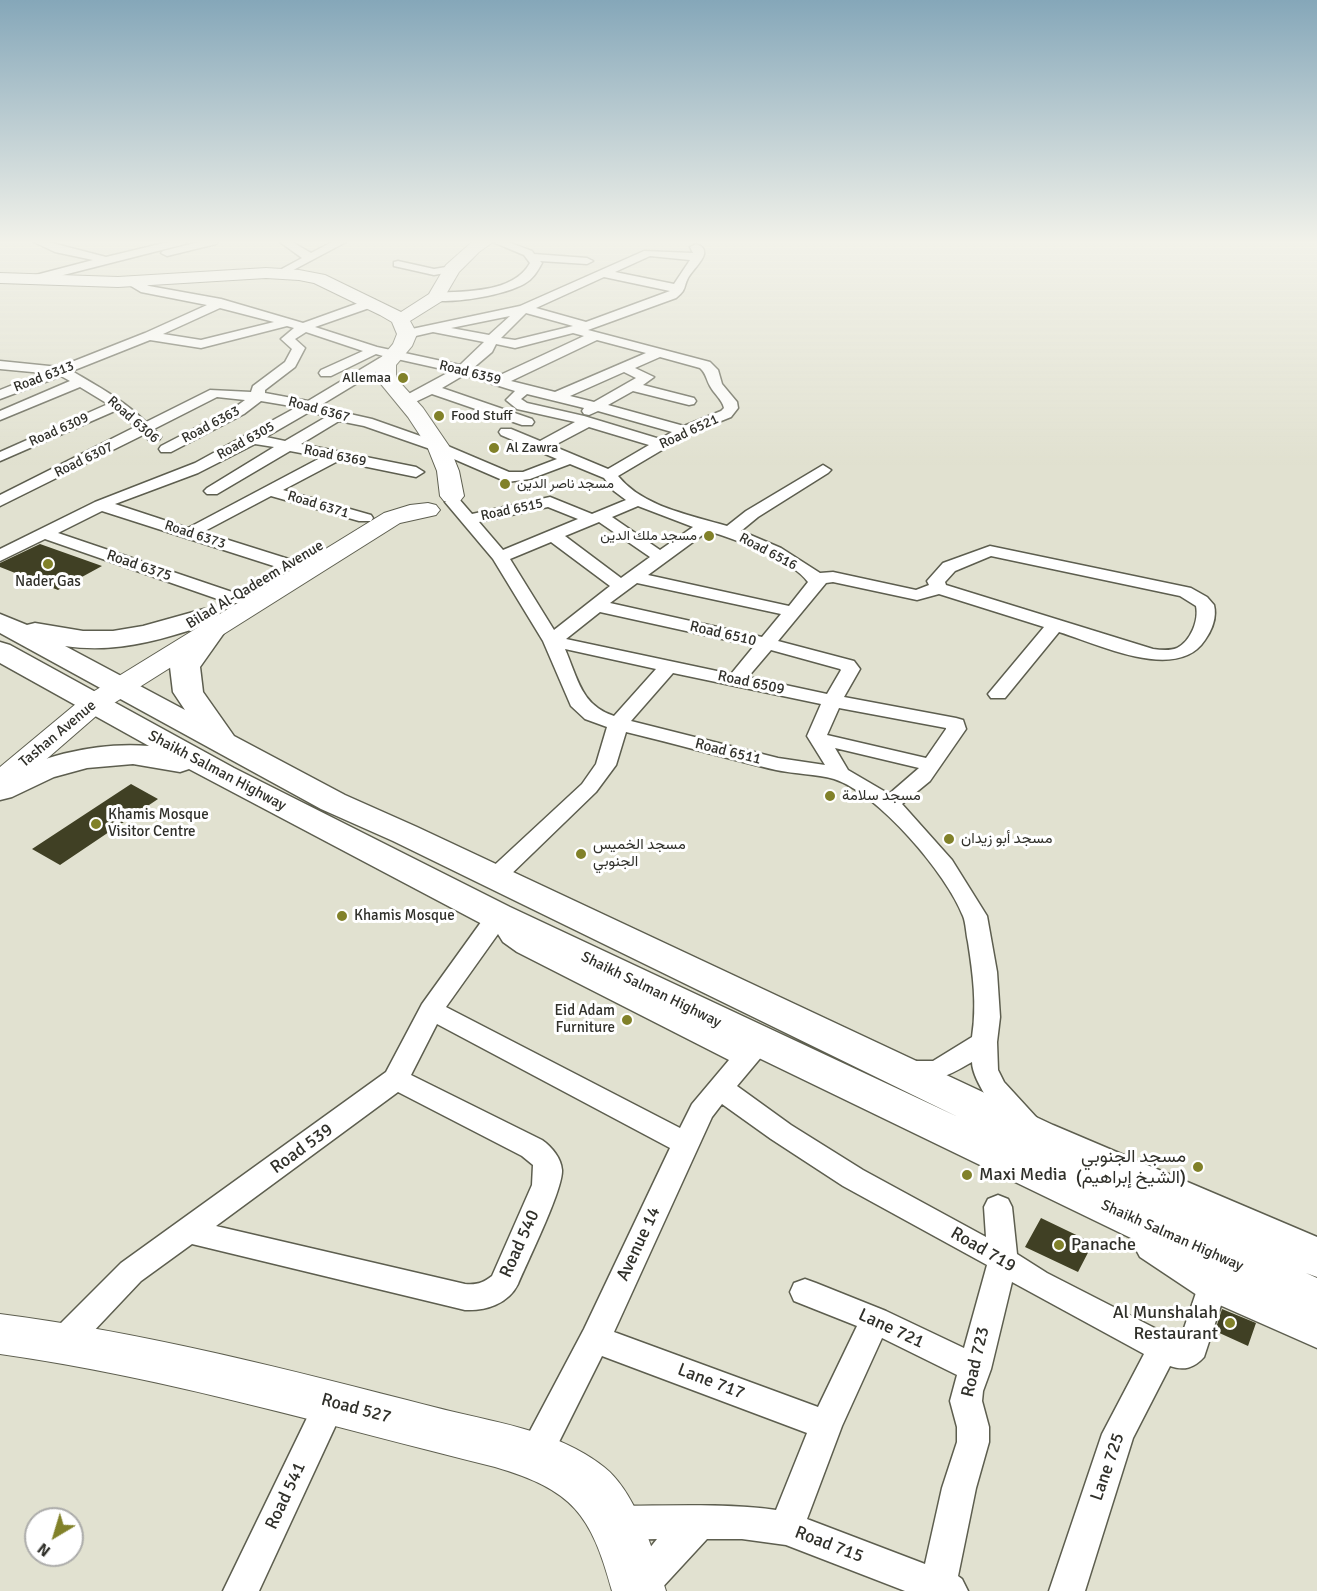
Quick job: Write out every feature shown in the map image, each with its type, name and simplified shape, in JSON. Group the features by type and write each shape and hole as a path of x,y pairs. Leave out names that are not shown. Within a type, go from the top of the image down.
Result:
{"main road":[{"path":"3,633 112,640 209,622"},
{"path":"209,622 185,667 188,692 223,760"},
{"name":"Shaikh Salman Highway","path":"3,633 97,690 496,916 752,1049 1317,1300"},
{"path":"0,790 29,774 55,765 105,755 144,754 223,760"},
{"name":"Shaikh Salman Highway","path":"223,760 333,802 1038,1137 1317,1258"},
{"path":"1109,1208 1165,1252 1214,1281 1317,1327"}],"street":[{"name":"Road 6313","path":"0,395 149,336 192,316"},
{"name":"Road 6359","path":"271,316 374,350 463,370 524,389 659,422 684,431"},
{"path":"254,332 287,339 306,326 334,316"},
{"path":"390,316 404,326 435,329 515,344 571,329 592,331"},
{"path":"411,316 404,326 402,346 386,364 386,378 406,400 438,447 452,482 431,497"},
{"path":"435,329 492,316"},
{"path":"406,400 431,389 463,370 516,316"},
{"path":"546,316 660,352"},
{"path":"501,380 624,316"},
{"path":"149,336 195,344 254,332 289,321"},
{"name":"Road 6363","path":"166,449 239,411 258,397 258,389 290,364 299,348 287,339"},
{"path":"326,372 374,350"},
{"path":"556,397 660,352"},
{"name":"Road 6521","path":"609,474 684,431 726,414 731,408 730,402 721,394 712,377 711,370 705,365 660,352"},
{"name":"Road 6305","path":"173,478 254,439 394,355"},
{"name":"Road 6306","path":"0,365 62,371 83,381 119,404 190,471"},
{"path":"542,446 583,420 594,407 647,375 622,367"},
{"path":"0,416 83,381"},
{"path":"631,386 689,401 659,422"},
{"name":"Road 6516","path":"431,389 527,422 506,432 609,474 616,484 640,500 672,516 751,540 817,579"},
{"path":"524,389 513,400 522,406 583,420 661,444"},
{"name":"Road 6367","path":"198,400 215,393 258,397 310,406 337,416 367,422 438,447 507,477 525,476 570,459"},
{"path":"198,400 281,421"},
{"name":"Road 6307","path":"0,501 198,400"},
{"name":"Road 6309","path":"0,457 119,404"},
{"path":"505,413 522,406"},
{"path":"212,491 337,416"},
{"name":"Road 6369","path":"254,439 337,455 431,497 470,519"},
{"name":"Road 6371","path":"190,533 337,455"},
{"path":"730,532 752,514 823,470"},
{"path":"0,556 43,533 157,480 173,478 247,502"},
{"name":"Road 6371","path":"271,491 365,518"},
{"name":"Bilad Al-Qadeem Avenue","path":"209,622 234,599 365,518 387,506 431,497"},
{"name":"Bilad Al-Qadeem Avenue","path":"97,690 209,622 392,518 410,512 431,497"},
{"path":"500,557 640,500"},
{"name":"Road 6515","path":"470,519 545,502 555,503 598,518"},
{"name":"Road 6373","path":"101,505 290,565"},
{"path":"598,518 660,557"},
{"path":"470,519 500,557 552,641 578,702 592,715 610,721"},
{"path":"552,641 660,557 704,526"},
{"name":"Road 6375","path":"43,533 234,599"},
{"path":"554,536 628,582 794,612"},
{"path":"736,680 769,644 817,583 817,579 833,577 917,595 939,588 1152,655 1175,655 1188,650 1200,634 1206,613 1206,606 1200,600 1185,592 990,551 949,567 936,581 939,588"},
{"name":"Road 6510","path":"598,606 769,644 847,665 851,669 832,701"},
{"path":"999,694 1055,624"},
{"name":"Road 6509","path":"552,641 832,701"},
{"path":"495,877 589,788 606,765 610,721 669,666"},
{"name":"Tashan Avenue","path":"0,756 97,690"},
{"name":"Tashan Avenue","path":"0,783 97,690"},
{"path":"889,804 911,788 932,765 956,729 956,723 832,701 818,733 840,774 862,785 889,804 910,826 944,865 975,916 986,983 988,1017 984,1042 985,1070 993,1088 1038,1137"},
{"name":"Road 6511","path":"610,721 778,764 840,774"},
{"path":"820,739 932,765"},
{"name":"Road 539","path":"62,1343 131,1272 396,1079 431,1010 447,985 483,939 496,916"},
{"path":"431,1010 685,1143"},
{"path":"900,1071 938,1070 984,1042"},
{"name":"Avenue 14","path":"534,1457 595,1339 701,1111 752,1049"},
{"name":"Road 540","path":"189,1231 465,1297 481,1298 494,1293 503,1284 546,1185 549,1174 548,1163 543,1155 532,1148 396,1079"},
{"name":"Road 719","path":"720,1088 781,1132 854,1178 1003,1260 1036,1282 1180,1355 1191,1352 1214,1281"},
{"name":"Road 723","path":"944,1589 959,1488 973,1442 973,1427 966,1401 967,1391 975,1369 985,1321 1003,1260 998,1207"},
{"name":"Lane 721","path":"805,1292 875,1320 975,1369"},
{"path":"786,1528 826,1425 875,1320"},
{"name":"Road 527","path":"0,1334 168,1363 331,1401 534,1457 568,1470 589,1486 603,1503 614,1523 639,1590"},
{"name":"Lane 717","path":"595,1339 826,1425"},
{"name":"Lane 725","path":"1067,1591 1118,1434 1163,1348"},
{"name":"Road 541","path":"241,1591 331,1401"},
{"path":"639,1590 657,1563 701,1522"},
{"name":"Road 715","path":"614,1523 742,1522 786,1528 944,1589"}],"building":[{"name":"Nader Gas","path":"40,544 102,566 58,590 0,567 0,563"},
{"name":"Khamis Mosque Visitor Centre","path":"131,784 158,799 60,865 32,849"},
{"name":"Panache","path":"1041,1218 1093,1243 1078,1272 1025,1247"},
{"name":"Al Munshalah Restaurant","path":"1222,1309 1256,1323 1248,1346 1215,1331"}],"place":[{"name":"Allemaa","path":"403,378"},
{"name":"Food Stuff","path":"439,416"},
{"name":"Al Zawra","path":"494,448"},
{"name":"مسجد ناصر الدين","path":"505,484"},
{"name":"مسجد ملك الدين","path":"709,536"},
{"name":"Nader Gas","path":"48,564"},
{"name":"مسجد سلامة","path":"830,796"},
{"name":"Khamis Mosque Visitor Centre","path":"96,824"},
{"name":"مسجد أبو زيدان","path":"949,839"},
{"name":"مسجد الخميس الجنوبي","path":"581,854"},
{"name":"Khamis Mosque","path":"342,916"},
{"name":"Eid Adam Furniture","path":"627,1020"},
{"name":"مسجد الجنوبي (الشيخ إبراهيم)","path":"1198,1167"},
{"name":"Maxi Media","path":"967,1175"},
{"name":"Panache","path":"1059,1245"},
{"name":"Al Munshalah Restaurant","path":"1230,1323"}]}
